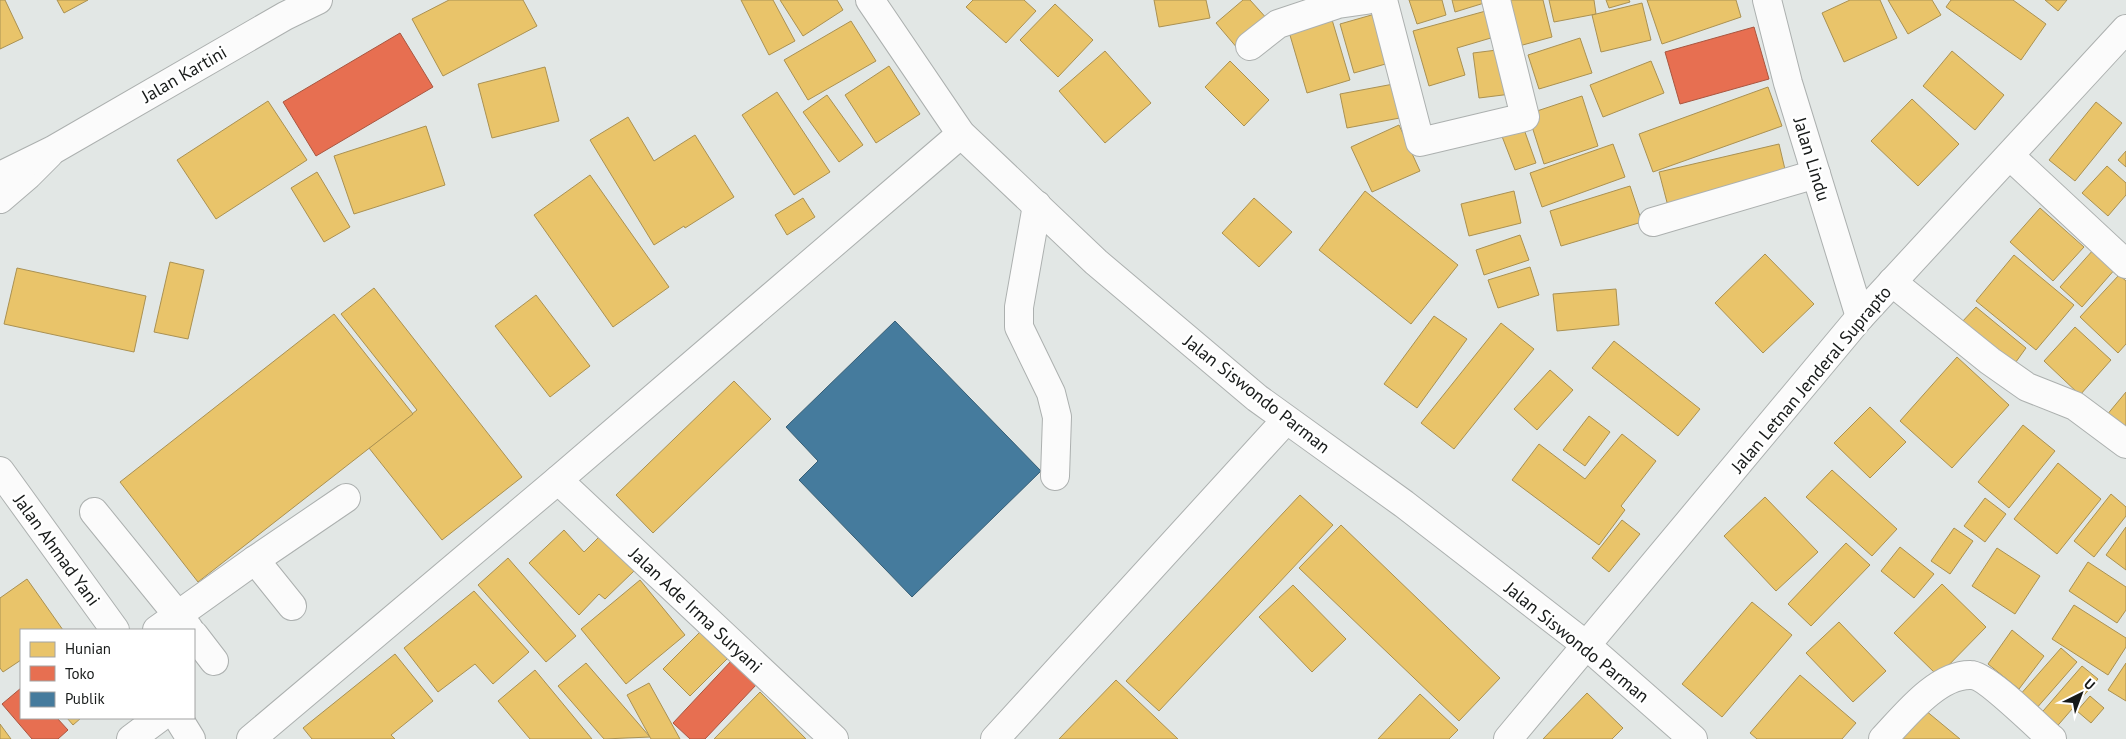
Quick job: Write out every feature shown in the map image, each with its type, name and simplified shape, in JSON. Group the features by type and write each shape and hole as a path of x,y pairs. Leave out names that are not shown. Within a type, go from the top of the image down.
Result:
{"main road":[{"name":"Jalan Kartini","path":"53,150 282,8 318,0"},
{"name":"Jalan Siswondo Parman","path":"870,0 961,134 1096,262 1250,392 1404,504 1586,646 1693,739"},
{"path":"1250,46 1278,24 1338,4 1366,0"},
{"path":"1383,0 1420,142 1525,117 1496,0"},
{"name":"Jalan Lindu","path":"1767,0 1788,83 1860,317"},
{"name":"Jalan Letnan Jenderal Suprapto","path":"1508,739 1860,317 2123,38"},
{"path":"251,739 558,480 961,134"},
{"path":"0,176 53,150"},
{"path":"0,199 53,150"},
{"path":"2010,156 2126,264"},
{"path":"1652,222 1816,174"},
{"path":"1037,205 1019,306 1019,327 1053,401 1057,417 1055,476"},
{"path":"1892,282 1990,361 2027,387 2075,406 2126,444"},
{"path":"995,739 1286,420"},
{"name":"Jalan Ahmad Yani","path":"0,471 114,629"},
{"name":"Jalan Ade Irma Suryani","path":"558,480 834,739"},
{"path":"94,512 180,628 255,560 346,498"},
{"path":"255,560 292,606"},
{"path":"195,642 214,660"},
{"path":"1883,739 1923,695 1953,678 1972,674 1989,683 2052,739"},
{"path":"132,739 158,719"},
{"path":"179,719 191,739"}],"building: Hunian":[{"path":"0,0 5,0 23,38 0,49"},
{"path":"57,0 88,0 64,13"},
{"path":"449,0 523,0 537,26 443,76 412,19"},
{"path":"741,0 773,0 795,41 769,55"},
{"path":"780,0 837,0 843,10 803,36"},
{"path":"973,0 1024,0 1036,11 1006,43 966,7"},
{"path":"1154,0 1206,0 1210,18 1159,27"},
{"path":"1243,0 1250,0 1269,21 1238,49 1216,23"},
{"path":"1409,0 1442,0 1446,15 1417,24"},
{"path":"1452,0 1494,0 1455,12"},
{"path":"1507,0 1543,0 1552,37 1519,46"},
{"path":"1549,0 1594,0 1596,14 1554,22"},
{"path":"1606,0 1629,0 1630,2 1609,8"},
{"path":"1647,0 1736,0 1741,17 1662,44"},
{"path":"1850,0 1880,0 1897,38 1844,62 1822,13"},
{"path":"1888,0 1932,0 1941,15 1908,34"},
{"path":"1951,0 2013,0 2046,24 2021,60 1946,7"},
{"path":"2045,0 2067,0 2058,11"},
{"path":"1642,3 1651,40 1601,52 1592,15"},
{"path":"1055,4 1093,40 1058,77 1020,40"},
{"path":"1493,9 1501,35 1457,48 1465,75 1429,86 1413,31"},
{"path":"1382,12 1396,61 1354,73 1340,24"},
{"path":"1330,13 1350,80 1307,93 1287,25"},
{"path":"851,21 876,61 808,100 784,60"},
{"path":"1580,38 1592,73 1539,89 1528,55"},
{"path":"1505,49 1511,94 1479,98 1473,53"},
{"path":"1105,51 1151,103 1105,143 1059,91"},
{"path":"1952,51 2004,95 1975,130 1923,86"},
{"path":"1230,61 1269,100 1244,126 1205,87"},
{"path":"1651,61 1664,93 1603,117 1590,85"},
{"path":"889,66 920,114 876,143 845,95"},
{"path":"545,67 559,121 492,138 478,84"},
{"path":"1399,83 1405,117 1347,128 1340,94"},
{"path":"1768,87 1782,126 1653,172 1639,134"},
{"path":"777,92 830,172 794,195 742,115"},
{"path":"827,95 863,145 839,162 803,112"},
{"path":"1582,96 1598,146 1544,164 1528,114"},
{"path":"1912,99 1959,144 1918,186 1871,141"},
{"path":"268,101 307,160 216,219 177,160"},
{"path":"2096,102 2122,123 2075,181 2049,160"},
{"path":"628,117 654,161 695,135 734,197 654,245 590,140"},
{"path":"1520,118 1536,163 1515,170 1498,126"},
{"path":"1399,125 1420,171 1372,192 1351,147"},
{"path":"426,126 445,185 354,214 334,156"},
{"path":"1613,144 1625,177 1542,207 1530,173"},
{"path":"1779,144 1788,182 1669,210 1659,172"},
{"path":"2126,151 2126,167 2118,160"},
{"path":"2107,166 2126,183 2126,195 2108,216 2082,193"},
{"path":"317,172 350,227 324,242 291,188"},
{"path":"590,175 669,287 613,327 534,215"},
{"path":"1630,186 1642,222 1561,246 1550,211"},
{"path":"1365,191 1458,265 1411,324 1319,250"},
{"path":"1514,191 1521,223 1469,236 1461,204"},
{"path":"803,198 815,217 787,235 775,215"},
{"path":"1254,198 1292,232 1259,267 1222,233"},
{"path":"2040,208 2084,247 2053,281 2010,242"},
{"path":"1520,235 1529,260 1484,275 1476,250"},
{"path":"2094,249 2116,268 2082,307 2060,287"},
{"path":"1765,254 1814,304 1763,353 1715,303"},
{"path":"2014,255 2074,305 2036,350 1976,301"},
{"path":"170,262 204,270 188,339 154,332"},
{"path":"1530,267 1539,295 1498,308 1488,280"},
{"path":"17,268 146,296 134,352 4,324"},
{"path":"2119,275 2126,281 2126,344 2118,353 2080,317"},
{"path":"374,288 522,477 442,540 369,448 417,410 341,314"},
{"path":"1616,289 1619,325 1557,331 1553,294"},
{"path":"536,295 590,366 550,397 495,326"},
{"path":"1976,307 2026,348 2013,366 1961,323"},
{"path":"334,314 413,414 198,582 120,482"},
{"path":"1434,316 1467,339 1417,408 1384,384"},
{"path":"1501,323 1534,349 1454,449 1421,423"},
{"path":"2075,327 2111,360 2080,395 2044,361"},
{"path":"1614,341 1700,409 1678,436 1592,368"},
{"path":"1957,357 2009,405 1952,468 1900,421"},
{"path":"1550,370 1573,390 1537,430 1514,409"},
{"path":"734,381 771,419 653,533 616,495"},
{"path":"2126,392 2126,432 2106,416"},
{"path":"1870,407 1906,442 1870,478 1834,443"},
{"path":"1589,416 1610,432 1585,466 1563,450"},
{"path":"2023,425 2055,451 2009,508 1978,482"},
{"path":"1622,434 1656,461 1621,506 1625,510 1599,545 1512,480 1539,444 1585,479"},
{"path":"2058,463 2101,499 2057,554 2014,519"},
{"path":"1832,470 1897,529 1872,556 1806,497"},
{"path":"2111,494 2126,507 2126,516 2094,557 2074,541"},
{"path":"1300,495 1333,525 1159,711 1126,681"},
{"path":"1765,497 1818,552 1776,591 1724,536"},
{"path":"1985,498 2006,514 1985,542 1964,526"},
{"path":"1622,520 1640,534 1609,572 1592,558"},
{"path":"1341,525 1500,678 1459,721 1299,568"},
{"path":"2126,527 2126,570 2106,555"},
{"path":"1954,528 1973,541 1950,574 1931,561"},
{"path":"564,530 584,552 599,537 634,571 605,599 599,594 579,615 529,563"},
{"path":"1846,543 1870,565 1811,626 1788,604"},
{"path":"1900,547 1934,574 1914,598 1881,571"},
{"path":"1997,548 2040,576 2015,614 1972,586"},
{"path":"508,558 576,636 546,662 478,585"},
{"path":"2088,562 2126,587 2126,610 2117,623 2069,591"},
{"path":"27,579 62,629 20,629 20,661 3,672 0,668 0,598"},
{"path":"640,580 685,635 626,684 581,629"},
{"path":"1942,584 1986,627 1938,676 1894,633"},
{"path":"1293,585 1346,639 1312,672 1259,617"},
{"path":"474,591 529,652 493,684 475,664 438,692 404,648"},
{"path":"1752,602 1792,635 1722,717 1682,684"},
{"path":"2074,605 2126,638 2126,647 2108,675 2052,639"},
{"path":"1839,622 1886,671 1853,702 1806,653"},
{"path":"706,626 733,653 690,696 663,669"},
{"path":"2012,630 2044,656 2019,689 1988,664"},
{"path":"2061,648 2077,662 2035,710 2019,696"},
{"path":"395,654 433,701 391,735 395,739 312,739 303,728"},
{"path":"586,663 650,737 604,739 558,686"},
{"path":"2126,663 2126,701 2108,690"},
{"path":"2082,666 2098,679 2053,731 2037,718"},
{"path":"535,670 592,739 530,739 498,701"},
{"path":"1800,675 1856,723 1842,739 1757,739 1750,733"},
{"path":"1116,680 1178,739 1059,739"},
{"path":"649,683 680,739 651,739 627,695"},
{"path":"760,692 806,739 714,739"},
{"path":"1587,693 1623,728 1612,739 1543,739"},
{"path":"1420,694 1458,730 1449,739 1378,739"},
{"path":"2090,696 2104,708 2091,723 2077,711"},
{"path":"1925,710 1960,739 1900,739"},
{"path":"68,719 80,719 73,725"},
{"path":"0,724 11,739 0,739"}],"building: Toko":[{"path":"1754,27 1769,79 1680,104 1665,52"},
{"path":"400,33 433,87 316,156 283,102"},
{"path":"732,660 757,684 705,739 690,739 673,723"},
{"path":"20,689 20,719 58,719 68,730 58,739 32,739 2,704"}],"building: Publik":[{"path":"895,321 1041,471 912,597 799,480 818,461 786,427"}]}
